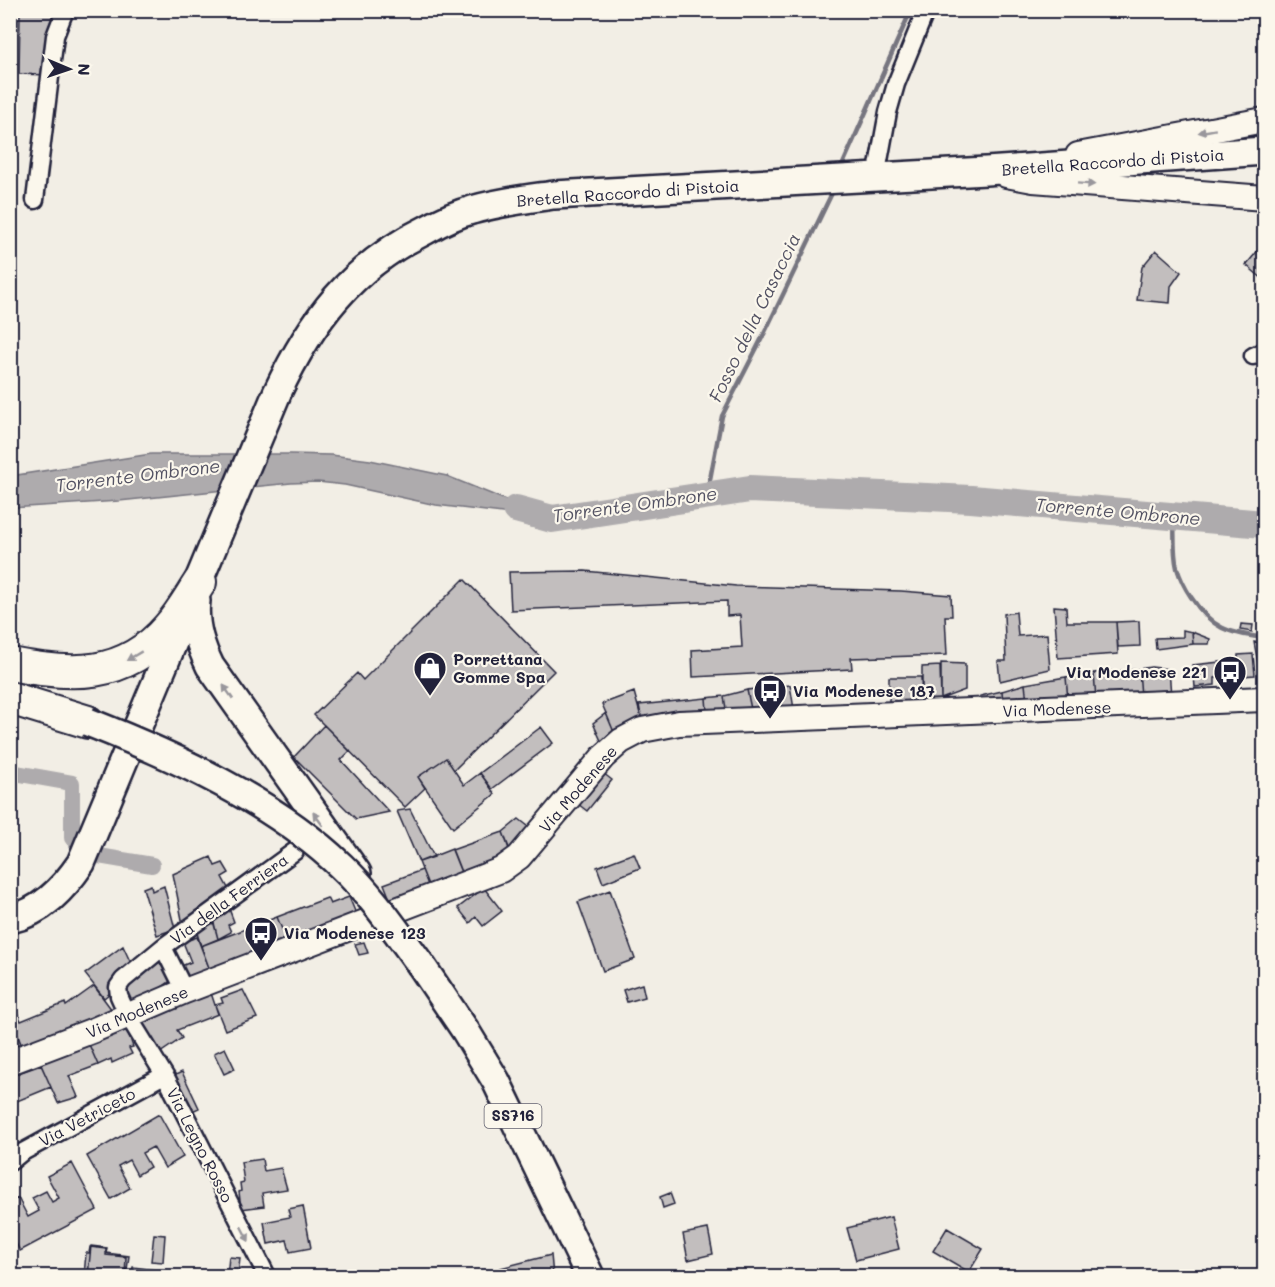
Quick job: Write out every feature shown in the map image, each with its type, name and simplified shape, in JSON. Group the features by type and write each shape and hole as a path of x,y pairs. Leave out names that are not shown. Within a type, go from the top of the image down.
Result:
{"highway":[{"path":"10,664 59,672 84,672 123,662 149,646 168,628 200,582"},
{"name":"SS716","path":"10,698 88,722"}],"main road":[{"name":"Bretella Raccordo di Pistoia","path":"200,582 277,393 300,345 321,316 350,283 395,246 470,210 554,195 986,171 1264,151"},
{"path":"200,582 195,610 200,643 215,674 357,873 375,903"},
{"path":"10,919 31,911 58,893 81,863 200,582"},
{"path":"10,710 88,722"},
{"name":"SS716","path":"88,722 127,737 202,772 274,815 339,864 375,903 421,965 496,1081 590,1276"}],"street":[{"path":"35,200 55,36 65,10"},
{"path":"876,177 888,112 896,84 926,10"},
{"path":"1051,165 1083,153 1264,120"},
{"path":"986,171 1033,180 1264,198"},
{"name":"Via Modenese","path":"10,1062 185,991 501,870 519,857 612,749 630,735 653,727 679,723 1264,699"},
{"name":"Via della Ferriera","path":"128,1016 118,993 119,984 163,947 295,850"},
{"name":"Via della Ferriera","path":"163,947 185,991"},
{"name":"Via Legno Rosso","path":"128,1016 164,1075 267,1276"},
{"name":"Via Vetriceto","path":"10,1162 21,1153 164,1075"}],"water":[{"path":"151,454 331,455 370,460 447,476 552,519 436,505 345,485 318,482 119,501 11,508 11,476"}],"building":[{"path":"20,10 59,10 48,75 19,74"},
{"path":"1264,243 1264,280 1246,265"},
{"path":"1156,250 1181,272 1171,286 1170,303 1137,300 1142,267"},
{"path":"585,571 736,586 901,591 951,595 952,616 945,616 947,655 851,658 852,669 693,677 692,650 742,647 740,615 727,616 727,601 511,610 509,572"},
{"name":"Porrettana Gomme Spa","path":"464,579 554,671 454,770 446,758 418,777 425,788 405,807 314,715 357,673 363,680"},
{"path":"1054,606 1066,607 1067,622 1116,622 1118,654 1058,658"},
{"path":"1016,612 1018,636 1047,634 1050,669 1000,681 998,661 1006,661 1004,614"},
{"path":"1139,621 1140,646 1118,647 1116,622"},
{"path":"1241,624 1253,625 1252,632 1240,630"},
{"path":"1183,630 1192,632 1193,644 1156,649 1155,638 1183,637"},
{"path":"1192,632 1210,639 1209,644 1193,644"},
{"path":"1254,642 1264,643 1264,673 1260,674"},
{"path":"1253,654 1255,675 1215,678 1215,685 1195,687 1193,665 1238,660 1238,655"},
{"path":"941,663 965,664 965,690 941,699"},
{"path":"940,666 941,699 922,706 922,667"},
{"path":"1151,667 1169,669 1171,696 1141,697 1139,669"},
{"path":"1139,669 1141,697 1096,699 1094,673"},
{"path":"1094,673 1096,699 1068,700 1066,677"},
{"path":"889,677 921,677 922,706 889,706"},
{"path":"1066,677 1068,700 1027,702 1025,684"},
{"path":"1025,684 1027,702 1003,703 1002,691"},
{"path":"790,685 794,709 751,709 747,690"},
{"path":"747,690 751,709 726,709 724,696"},
{"path":"1002,691 1003,703 981,703 980,696"},
{"path":"634,692 642,721 614,732 602,704"},
{"path":"724,696 726,709 707,711 706,698"},
{"path":"706,698 707,711 642,721 639,705"},
{"path":"606,713 614,732 603,745 593,723"},
{"path":"324,725 350,751 341,760 389,812 356,819 294,757"},
{"path":"541,727 553,743 492,789 480,773"},
{"path":"446,758 464,785 480,773 495,794 453,828 418,777"},
{"path":"603,773 612,780 587,811 578,804"},
{"path":"410,809 434,857 419,862 397,811"},
{"path":"519,819 533,830 511,855 503,832"},
{"path":"503,832 512,856 464,880 452,850"},
{"path":"452,849 463,877 430,890 419,862"},
{"path":"634,853 640,868 603,883 597,867"},
{"path":"211,857 215,866 223,863 229,873 222,877 229,890 195,912 194,918 183,925 173,874"},
{"path":"422,870 430,890 392,904 384,884"},
{"path":"151,885 152,891 164,886 175,929 157,935 143,888"},
{"path":"484,888 502,911 483,926 476,917 470,923 458,908"},
{"path":"610,890 635,959 603,971 578,902"},
{"path":"349,897 357,916 288,944 277,917 327,898 330,904"},
{"path":"228,906 234,922 228,925 231,932 218,939 212,917"},
{"path":"277,917 288,944 211,973 201,946"},
{"path":"214,923 218,939 201,946 196,930"},
{"path":"197,937 211,973 185,983 179,967 191,962 183,942"},
{"path":"364,942 368,953 359,955 355,944"},
{"path":"123,946 133,968 104,998 85,974"},
{"path":"162,958 176,977 134,1007 121,989"},
{"path":"642,984 645,997 627,1002 623,990"},
{"path":"94,986 112,1010 23,1049 10,1018 10,1011 16,1009 21,1021 65,1003 66,1006"},
{"path":"209,987 218,1014 177,1030 182,1038 157,1055 134,1021"},
{"path":"243,990 257,1018 225,1030 215,1005 223,1003 221,998"},
{"path":"124,1025 133,1047 129,1048 132,1054 112,1063 111,1059 98,1065 88,1042"},
{"path":"15,1028 23,1049 10,1054 10,1029"},
{"path":"88,1042 98,1065 69,1076 78,1097 58,1103 39,1060"},
{"path":"225,1048 235,1069 224,1074 214,1053"},
{"path":"41,1065 51,1087 10,1104 10,1076"},
{"path":"182,1072 199,1108 188,1113 171,1077"},
{"path":"159,1114 183,1157 165,1168 153,1147 142,1153 150,1167 137,1175 129,1160 118,1166 130,1188 111,1199 87,1156"},
{"path":"262,1159 264,1171 281,1168 287,1189 262,1193 264,1206 241,1209 240,1183 244,1182 241,1162"},
{"path":"72,1163 97,1210 20,1251 10,1232 10,1202 18,1198 28,1217 39,1211 32,1198 46,1191 52,1202 59,1198 47,1176"},
{"path":"670,1193 674,1204 663,1208 660,1197"},
{"path":"303,1206 311,1248 290,1252 287,1240 268,1244 264,1222 290,1217 288,1209"},
{"path":"891,1217 899,1249 856,1260 847,1228"},
{"path":"947,1228 983,1249 969,1272 933,1251"},
{"path":"708,1229 713,1254 688,1260 683,1234"},
{"path":"154,1234 165,1235 163,1262 151,1261"},
{"path":"91,1246 107,1248 106,1253 129,1256 126,1276 88,1276"},
{"path":"90,1247 106,1249 106,1255 126,1257 125,1276 84,1276 86,1253 89,1253"},
{"path":"551,1255 553,1276 499,1274 500,1268"},
{"path":"229,1257 240,1258 238,1276 227,1276"},
{"path":"133,1267 163,1271 163,1276 131,1276"},
{"path":"315,1270 318,1276 298,1276 298,1274"},
{"path":"163,1271 191,1274 191,1276 163,1276"}],"waterway":[{"name":"Fosso della Casaccia","path":"843,164 911,10"},
{"name":"Fosso della Casaccia","path":"707,495 722,416 832,193"},
{"name":"Torrente Ombrone","path":"516,509 552,519 750,489 971,499 1264,524"},
{"path":"1174,517 1177,568 1185,587 1199,608 1222,628 1264,638"},
{"path":"10,772 72,783 72,838 77,843"},
{"path":"99,856 152,865"}],"place":[{"name":"Porrettana Gomme Spa","path":"430,697"},
{"name":"Via Modenese 221","path":"1230,701"},
{"name":"Via Modenese 187","path":"770,720"},
{"name":"Via Modenese 123","path":"261,962"}]}
